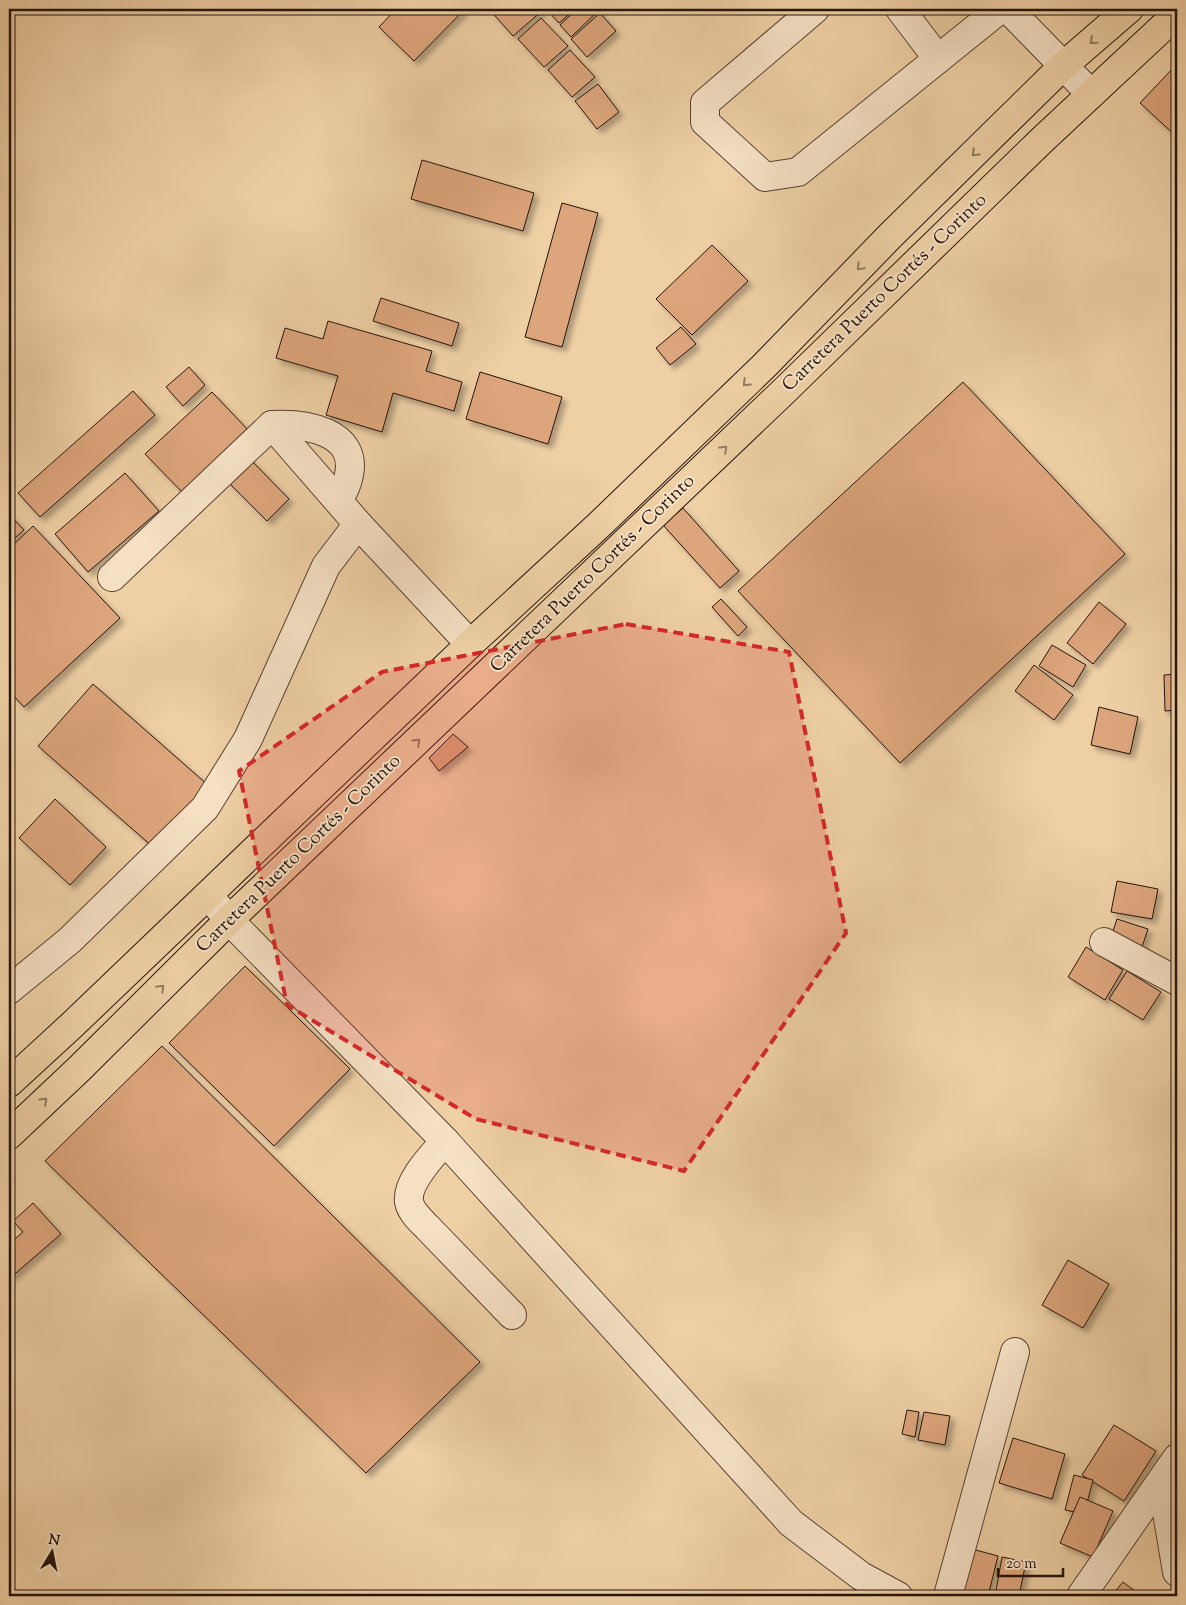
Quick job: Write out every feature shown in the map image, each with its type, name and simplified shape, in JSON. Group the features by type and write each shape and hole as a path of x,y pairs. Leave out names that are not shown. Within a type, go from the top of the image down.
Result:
{"highway":[{"name":"Carretera Puerto Cortés - Corinto","path":"9,1083 470,644 599,525 765,365 890,236 1063,66 1129,9"},
{"name":"Carretera Puerto Cortés - Corinto","path":"9,1135 79,1069 229,920 703,469 1034,148 1177,14"},
{"path":"686,441 703,469"}],"street":[{"path":"815,9 705,103 705,122 765,177 798,172 1000,9"},
{"path":"900,9 938,59"},
{"path":"1008,9 1091,94"},
{"path":"112,577 272,425 306,426 332,436 345,446 351,464 345,492 338,500"},
{"path":"272,425 358,524 470,644"},
{"path":"9,990 70,940 205,808 248,740 326,566 358,524"},
{"path":"208,895 229,920 445,1141 792,1523 857,1586 898,1596"},
{"path":"1104,942 1177,980"},
{"path":"445,1141 420,1172 412,1186 409,1202 417,1216 512,1315"},
{"path":"948,1596 1015,1352"},
{"path":"1172,1471 1177,1572"},
{"path":"1081,1596 1172,1471"}],"highlighted area":[{"path":"626,624 789,652 846,933 684,1171 476,1119 287,1005 239,771 382,672"}],"building":[{"path":"396,9 465,9 414,61 379,27"},
{"path":"489,9 540,9 542,11 513,36"},
{"path":"546,9 575,9 559,23"},
{"path":"577,9 600,9 571,37 560,25"},
{"path":"600,13 616,31 587,57 571,39"},
{"path":"541,18 568,46 544,67 518,39"},
{"path":"570,50 595,77 572,97 548,70"},
{"path":"1174,67 1177,69 1177,137 1140,103"},
{"path":"598,84 619,112 597,129 575,101"},
{"path":"422,160 534,193 523,231 411,199"},
{"path":"562,203 598,213 562,347 525,337"},
{"path":"712,245 748,281 692,335 656,299"},
{"path":"381,298 459,323 452,346 373,321"},
{"path":"328,321 432,351 426,371 462,382 454,411 393,393 382,432 326,415 338,376 276,358 285,328 323,339"},
{"path":"681,327 696,344 670,365 656,348"},
{"path":"189,367 205,385 183,406 166,387"},
{"path":"480,372 562,397 548,444 466,419"},
{"path":"963,382 1125,554 900,763 738,591"},
{"path":"133,391 155,415 40,517 18,493"},
{"path":"212,392 250,432 184,494 145,454"},
{"path":"249,458 289,499 267,521 226,480"},
{"path":"125,473 159,511 88,572 55,534"},
{"path":"683,508 739,571 720,588 663,525"},
{"path":"9,514 24,530 9,543"},
{"path":"33,526 120,618 24,707 9,691 9,549"},
{"path":"721,599 747,627 738,636 712,607"},
{"path":"1099,602 1126,624 1093,664 1067,643"},
{"path":"1052,645 1086,665 1073,687 1039,666"},
{"path":"1034,665 1073,695 1054,720 1015,691"},
{"path":"1177,674 1177,710 1165,711 1164,675"},
{"path":"93,684 209,786 154,848 38,746"},
{"path":"1099,707 1138,717 1130,754 1091,745"},
{"path":"453,734 468,747 439,771 429,758"},
{"path":"55,799 106,847 70,885 19,838"},
{"path":"1117,881 1158,889 1152,919 1111,912"},
{"path":"1117,919 1148,929 1141,950 1110,940"},
{"path":"1086,947 1123,970 1105,1000 1068,977"},
{"path":"245,966 350,1069 274,1146 169,1043"},
{"path":"1127,971 1161,992 1143,1020 1109,999"},
{"path":"162,1046 480,1362 366,1473 45,1161"},
{"path":"33,1203 61,1234 9,1279 9,1244 23,1232 13,1221"},
{"path":"1068,1260 1109,1284 1083,1328 1042,1305"},
{"path":"907,1410 919,1412 915,1437 902,1434"},
{"path":"924,1412 950,1416 945,1445 918,1440"},
{"path":"1114,1425 1156,1451 1124,1501 1082,1475"},
{"path":"1013,1438 1065,1454 1052,1499 999,1483"},
{"path":"1074,1475 1093,1480 1084,1514 1065,1510"},
{"path":"1080,1497 1113,1511 1093,1557 1060,1543"},
{"path":"972,1549 998,1556 988,1596 961,1596"},
{"path":"1002,1557 1026,1562 1019,1596 995,1596"},
{"path":"1123,1582 1141,1596 1111,1596"}]}
